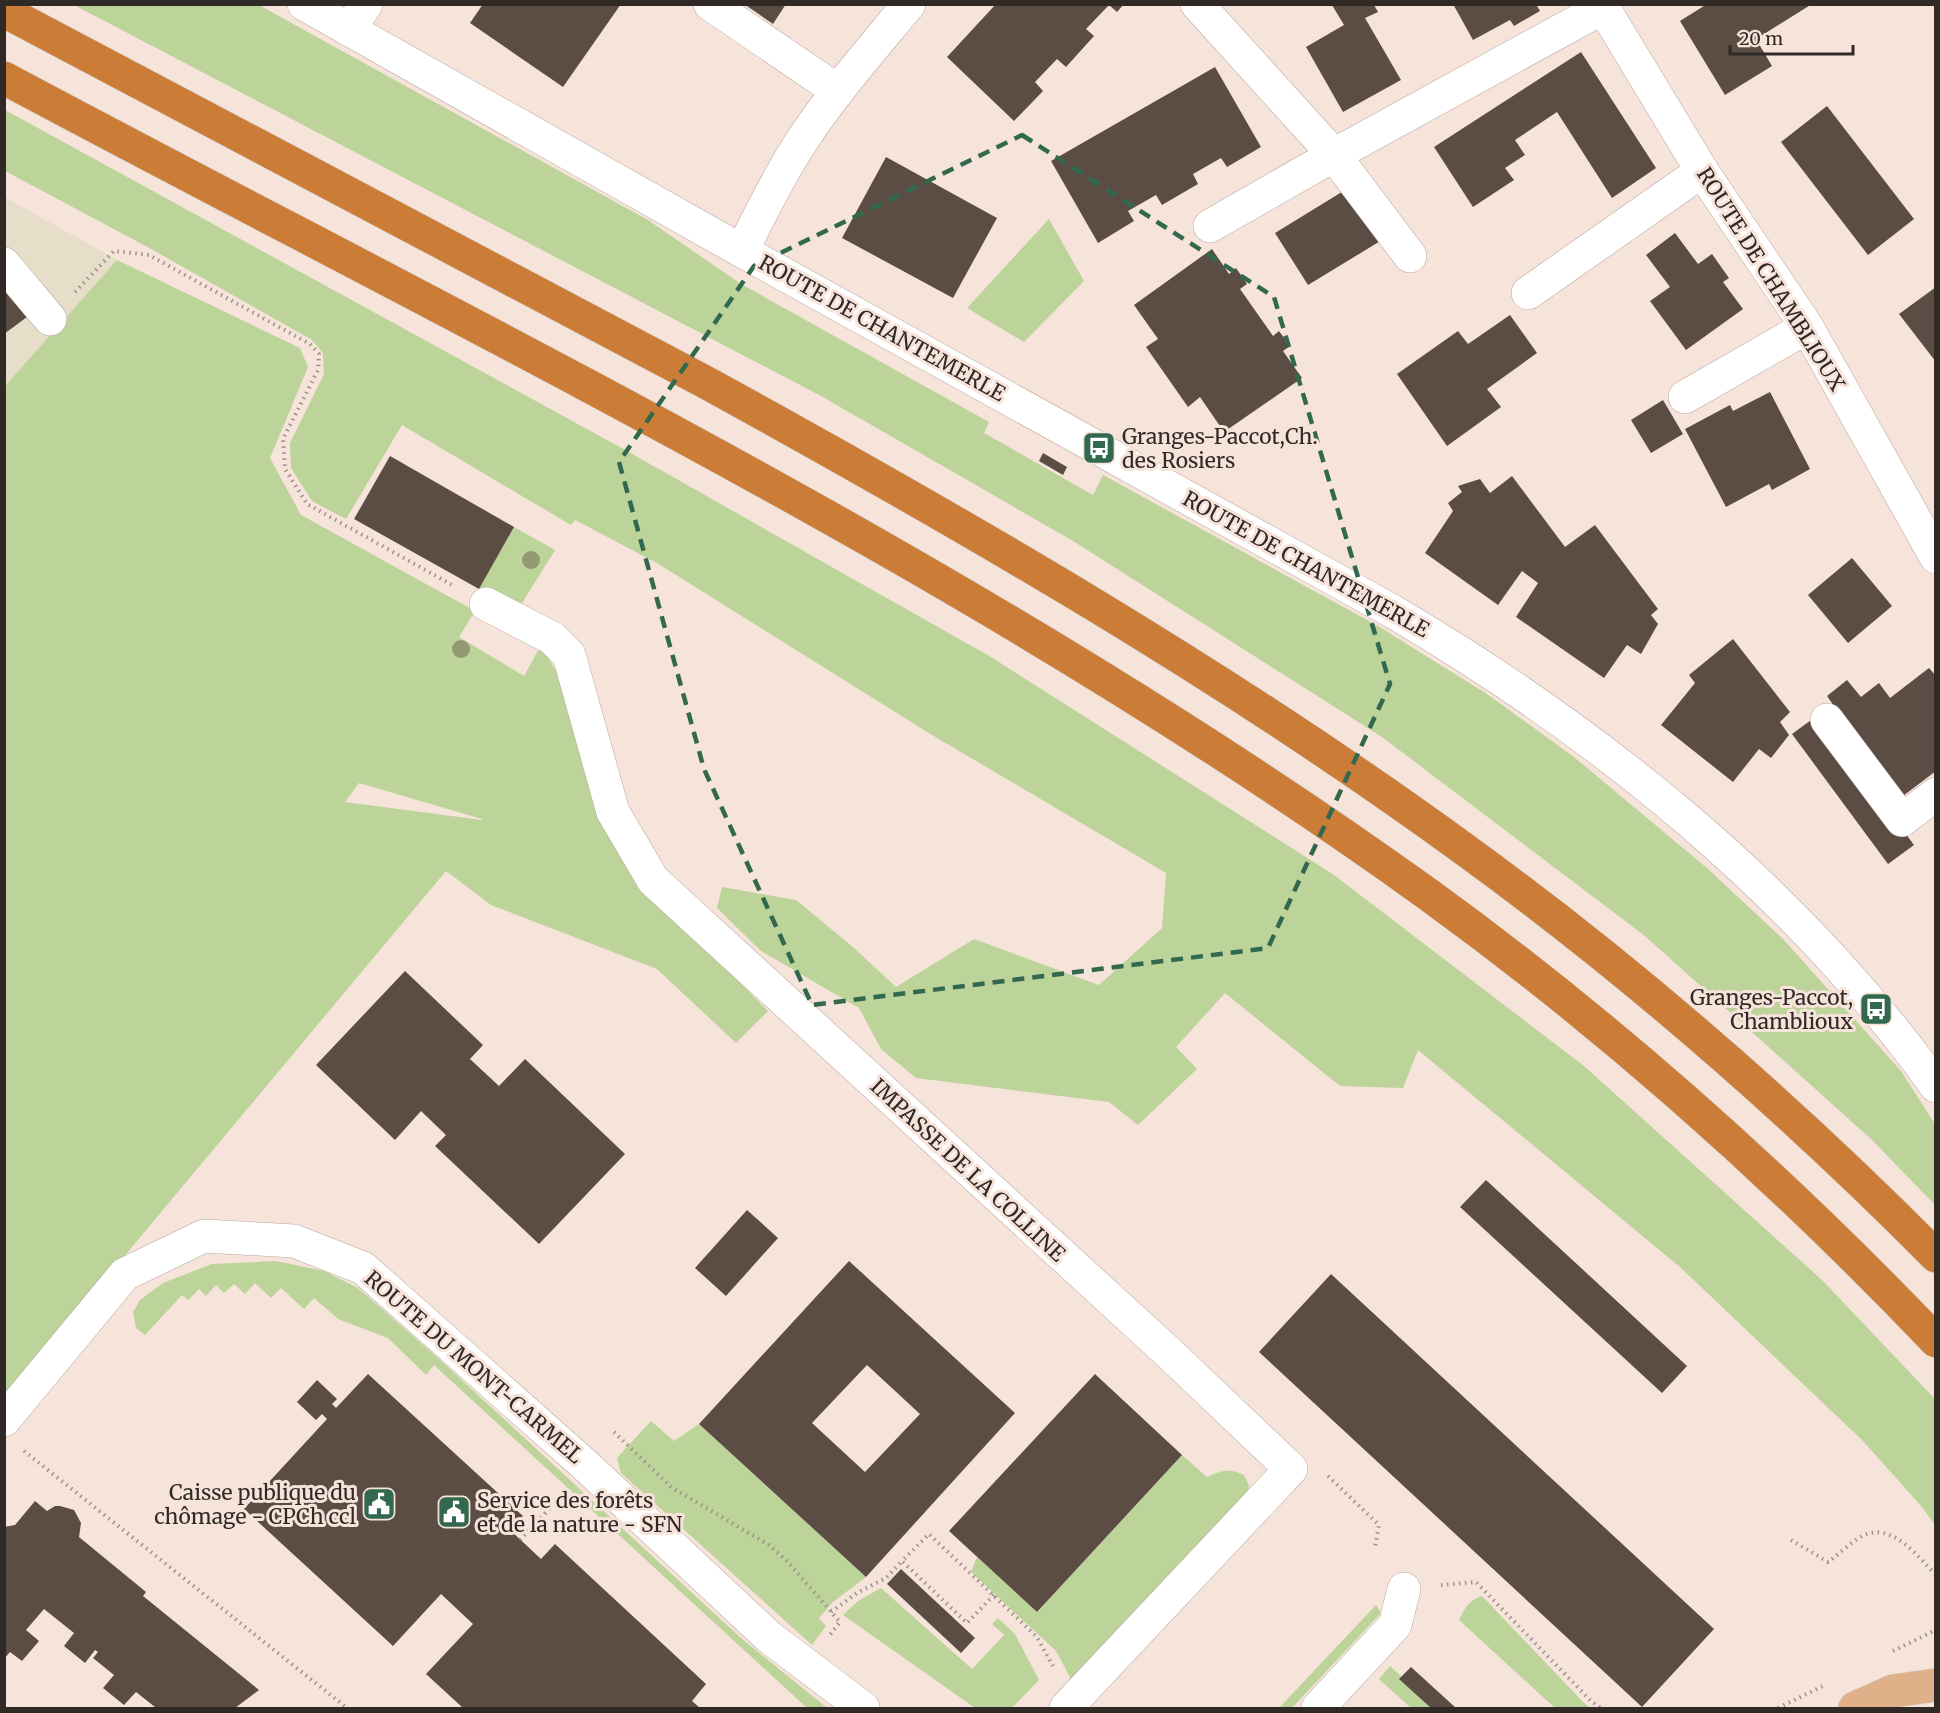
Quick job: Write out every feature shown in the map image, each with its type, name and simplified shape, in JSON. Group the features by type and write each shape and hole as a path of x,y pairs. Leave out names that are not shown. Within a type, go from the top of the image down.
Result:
{"highway":[{"path":"4,11 697,378 839,456 1090,601 1280,721 1466,850 1645,990 1731,1062 1935,1256"},
{"path":"4,78 773,486 1051,646 1248,771 1432,898 1608,1034 1692,1106 1815,1219 1935,1341"}],"main road":[{"path":"1855,1708 1893,1691 1935,1685"}],"street":[{"name":"ROUTE DE CHANTEMERLE","path":"304,4 357,17 742,251 1447,643 1545,709 1693,825 1802,925 1876,1008 1935,1086"},
{"path":"710,4 838,90"},
{"path":"742,251 801,142 838,90 909,4"},
{"path":"1197,4 1334,155 1410,256"},
{"path":"1210,226 1601,6"},
{"name":"ROUTE DE CHAMBLIOUX","path":"1601,6 1702,171 1807,327 1935,557"},
{"path":"1528,293 1702,171"},
{"path":"4,264 50,320"},
{"path":"1685,397 1807,327"},
{"name":"IMPASSE DE LA COLLINE","path":"486,604 552,638 569,655 613,812 653,880 1152,1338 1291,1469"},
{"path":"1827,720 1902,820 1935,794"},
{"name":"ROUTE DU MONT-CARMEL","path":"4,1420 125,1274 204,1236 294,1241 363,1268 584,1464 769,1637 863,1708"},
{"path":"1070,1705 1291,1469"},
{"path":"1318,1708 1395,1625 1404,1589"}],"path":[{"path":"50,320 114,250 149,255 310,344 319,354 318,370 283,439 285,469 307,504 486,604"},
{"path":"614,1432 671,1487 769,1545 788,1562 840,1622 807,1666"},
{"path":"22,1450 347,1708"},
{"path":"1291,1469 1315,1464 1379,1526 1375,1547"},
{"path":"520,1540 551,1507"},
{"path":"1791,1540 1828,1562 1863,1536 1884,1532 1906,1544 1935,1575"},
{"path":"831,1612 857,1593 886,1578 929,1534 1037,1637 1070,1705"},
{"path":"902,1561 967,1623 994,1595"},
{"path":"1404,1589 1476,1582 1591,1701 1601,1708"}],"highlighted area":[{"path":"1022,135 1274,297 1390,684 1268,948 812,1005 704,769 619,462 754,266"}],"shaded area":[{"path":"5,197 117,260 5,386"}],"green space":[{"path":"74,5 259,5 648,220 741,284 989,422 984,433 1093,495 1103,475 1378,626 1487,694 1574,757 1707,868 1784,940 1901,1071 1935,1124 1935,1205 1871,1139 1645,936 1382,737 1073,541 821,396"},
{"path":"5,110 627,451 991,657 1334,875 1584,1066 1822,1280 1935,1399 1935,1525 1922,1507 1862,1440 1681,1268 1418,1050 1403,1088 1340,1086 1225,993 1176,1047 1197,1069 1138,1125 1109,1102 916,1078 881,1049 859,1008 761,951 717,908 722,887 796,900 853,947 896,987 974,939 1099,985 1162,928 1166,873 932,735 657,563 575,520 571,525 402,425 346,519 312,501 291,468 290,443 324,374 323,353 312,340 153,250 5,171"},
{"path":"1049,219 1084,281 1024,342 967,308"},
{"path":"117,260 300,348 308,367 270,458 301,515 475,611 459,637 524,676 541,645 570,696 630,871 768,1011 736,1043 657,969 491,905 446,871 5,1399 5,386","holes":["359,783 482,820 345,802"]},
{"path":"514,527 555,550 522,603 488,590 479,589"},
{"path":"276,1261 324,1271 358,1288 439,1359 741,1638 827,1708 807,1708 434,1365 426,1375 388,1338 338,1319 314,1298 304,1309 281,1288 271,1298 255,1283 245,1294 234,1284 224,1293 216,1285 206,1296 199,1289 188,1300 182,1295 145,1335 136,1328 133,1312 140,1300 163,1283 212,1264"},
{"path":"651,1421 674,1441 699,1424 866,1577 833,1602 819,1618 826,1626 812,1645 621,1473 617,1458"},
{"path":"1182,1455 1207,1477 1225,1471 1234,1471 1244,1475 1249,1486 1247,1494 1073,1683 1056,1651 971,1572 977,1557 1037,1612"},
{"path":"881,1588 972,1669 1004,1635 992,1624 998,1618 1015,1634 1039,1680 1012,1708 975,1708 843,1615 858,1601"},
{"path":"1482,1596 1591,1708 1555,1708 1459,1620 1468,1605"},
{"path":"1376,1605 1381,1613 1292,1708 1279,1708"},
{"path":"1390,1666 1436,1708 1411,1708 1379,1679"}],"building":[{"path":"483,4 621,4 563,87 470,23"},
{"path":"744,4 786,4 773,24"},
{"path":"996,4 1124,4 1117,12 1109,5 1086,29 1094,36 1066,67 1057,59 1035,82 1043,91 1014,121 947,57"},
{"path":"1453,4 1536,4 1540,11 1514,26 1510,20 1473,40"},
{"path":"1707,4 1812,4 1756,39 1772,66 1725,95 1680,21"},
{"path":"1332,5 1374,5 1378,12 1365,18 1401,80 1343,112 1306,47 1344,25"},
{"path":"1581,52 1656,168 1612,198 1557,112 1515,140 1525,155 1505,168 1514,180 1473,207 1434,147"},
{"path":"1215,67 1261,147 1227,167 1221,158 1193,174 1198,184 1162,205 1156,195 1128,211 1134,221 1098,243 1051,161"},
{"path":"1827,106 1914,219 1868,255 1781,142"},
{"path":"886,157 997,218 953,298 842,238"},
{"path":"1350,187 1382,240 1308,285 1275,233"},
{"path":"1675,233 1698,264 1712,254 1729,278 1723,282 1743,309 1686,350 1650,301 1670,287 1646,255"},
{"path":"1212,249 1229,274 1236,268 1247,284 1240,289 1273,336 1279,331 1290,346 1283,351 1302,378 1224,432 1200,397 1188,407 1146,347 1158,339 1134,305"},
{"path":"1936,287 1936,362 1899,314"},
{"path":"4,289 27,317 4,334"},
{"path":"1510,315 1537,353 1487,389 1501,407 1447,446 1397,374 1458,331 1468,344"},
{"path":"1770,392 1810,469 1772,490 1769,484 1726,507 1685,429 1730,405 1733,411"},
{"path":"1663,400 1683,434 1651,453 1631,420"},
{"path":"1043,453 1067,467 1063,475 1039,461"},
{"path":"390,456 514,527 479,589 354,519"},
{"path":"1512,476 1565,547 1595,525 1658,609 1651,615 1658,624 1641,654 1627,645 1604,678 1516,617 1538,583 1522,571 1498,605 1425,553 1453,511 1448,503 1462,492 1458,486 1480,479 1490,493"},
{"path":"1852,558 1892,606 1848,643 1808,595"},
{"path":"1733,639 1790,712 1780,722 1789,735 1771,758 1759,749 1733,782 1661,725 1695,683 1689,675"},
{"path":"1929,668 1936,676 1936,771 1899,799 1827,696 1847,680 1861,697 1879,683 1890,698"},
{"path":"1818,715 1914,845 1888,864 1792,734"},
{"path":"405,971 483,1045 470,1059 499,1086 525,1059 625,1154 539,1244 435,1146 446,1135 421,1111 395,1140 316,1065"},
{"path":"1486,1180 1687,1366 1662,1393 1460,1207"},
{"path":"747,1210 778,1238 726,1296 695,1268"},
{"path":"849,1261 1015,1413 866,1577 699,1424","holes":["867,1365 920,1414 865,1472 812,1423"]},
{"path":"1331,1274 1714,1629 1642,1707 1259,1352"},
{"path":"368,1374 523,1516 510,1530 541,1559 555,1544 706,1684 692,1701 700,1708 463,1708 426,1674 473,1624 441,1594 393,1646 244,1509 327,1419 322,1414 316,1420 297,1402 317,1380 337,1399 332,1404 336,1408"},
{"path":"1095,1374 1182,1455 1037,1612 949,1531"},
{"path":"35,1501 47,1511 55,1506 74,1510 81,1523 79,1537 146,1592 143,1596 259,1690 235,1708 154,1708 136,1692 124,1705 103,1688 114,1675 93,1658 98,1652 95,1650 85,1663 64,1646 74,1633 44,1609 26,1630 39,1641 22,1661 10,1652 4,1659 4,1527 15,1525"},
{"path":"901,1569 975,1638 961,1653 887,1584"},
{"path":"1411,1667 1456,1708 1431,1708 1399,1679"}],"place":[{"name":"Granges-Paccot,Ch. des Rosiers","path":"1099,448"},
{"name":"Granges-Paccot, Chamblioux","path":"1876,1009"},
{"name":"Caisse publique du chômage - CPCh ccl","path":"379,1504"},
{"name":"Service des forêts et de la nature - SFN","path":"454,1512"}]}
